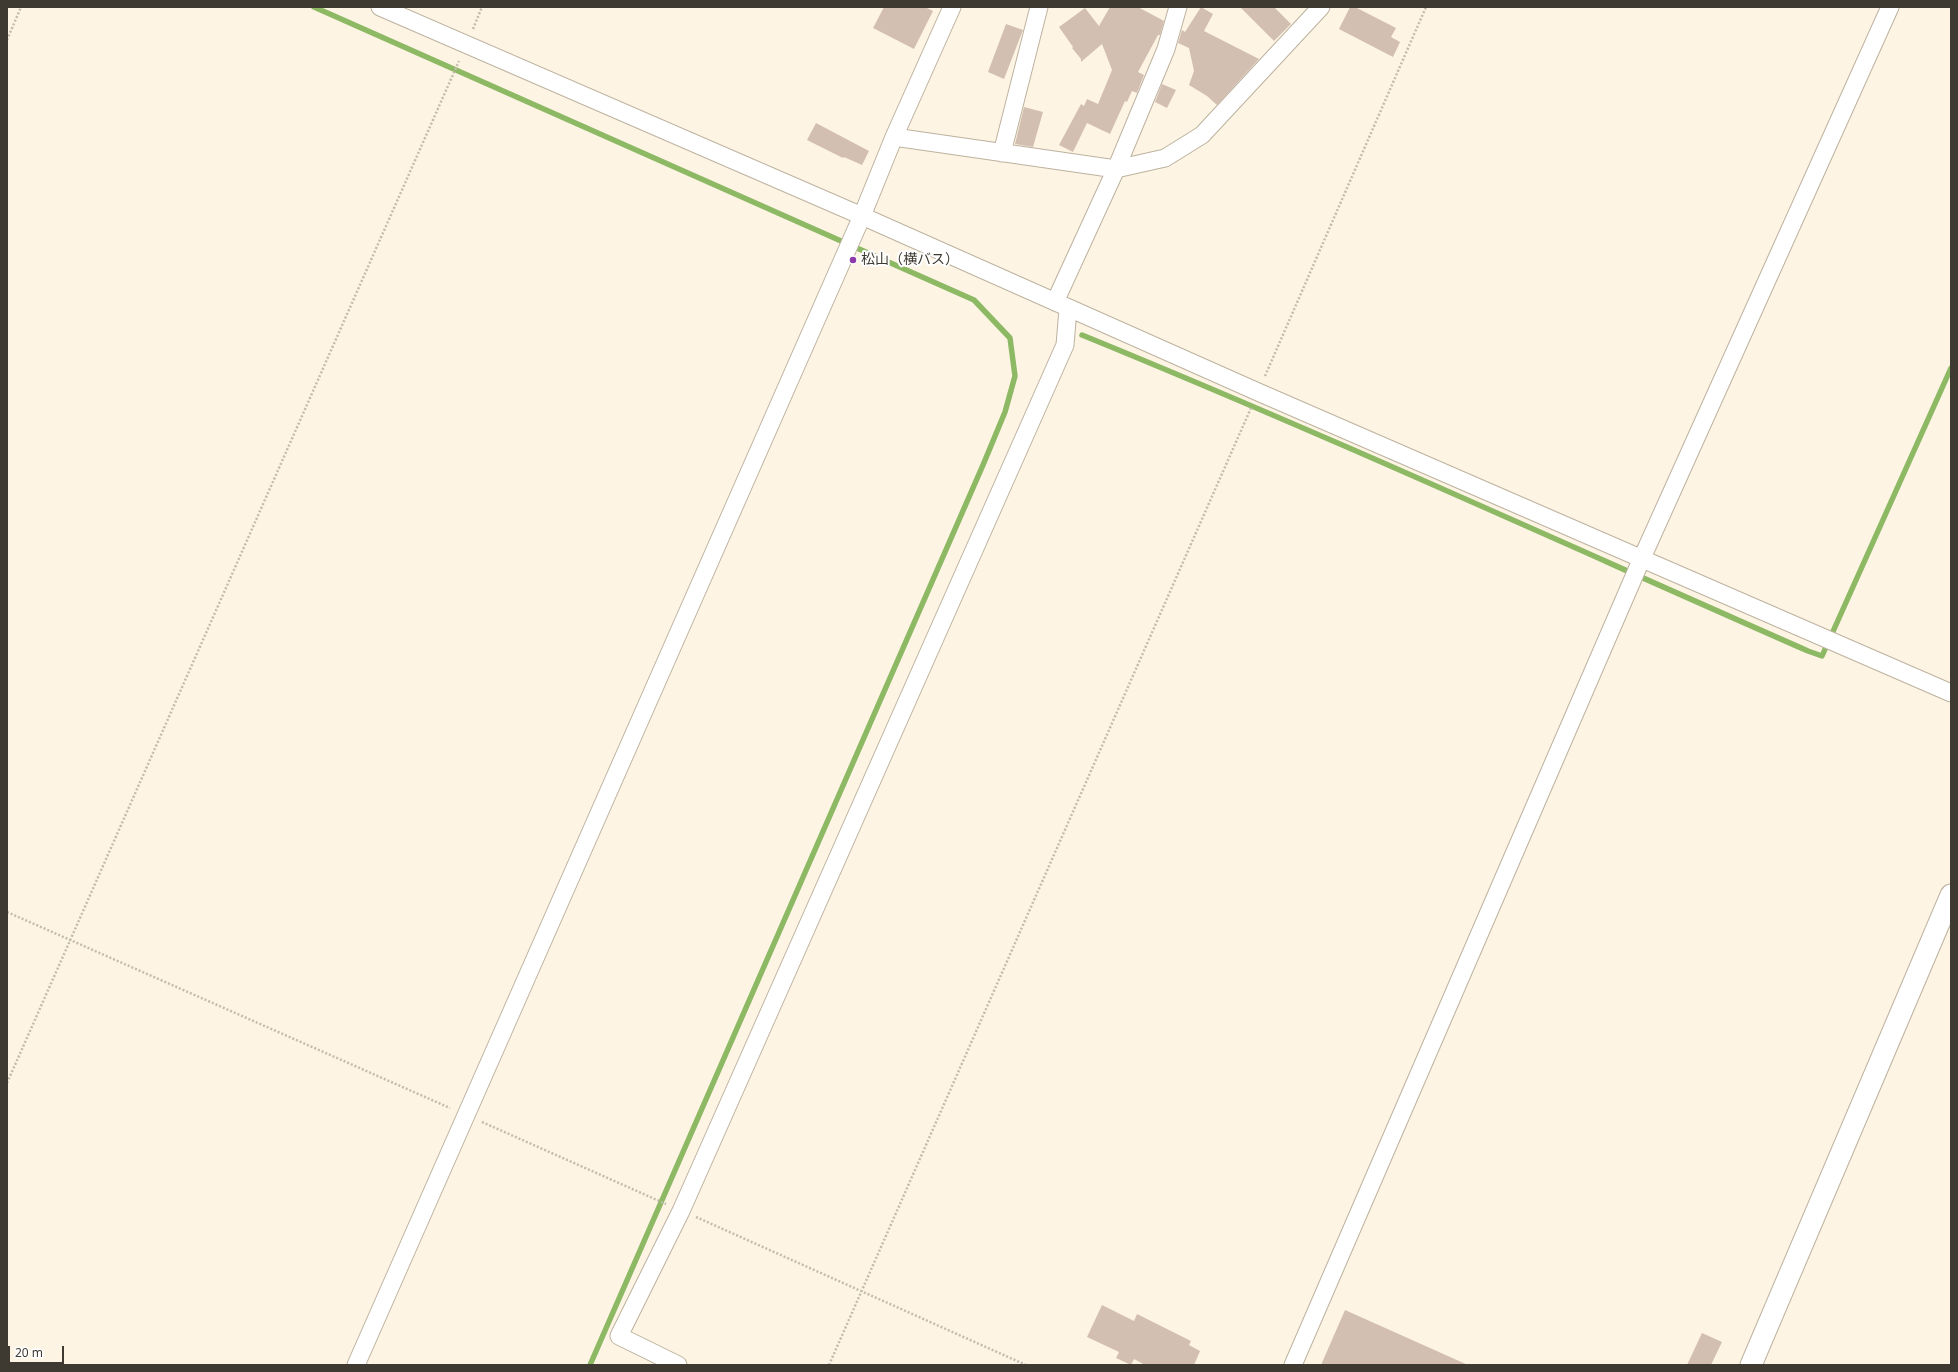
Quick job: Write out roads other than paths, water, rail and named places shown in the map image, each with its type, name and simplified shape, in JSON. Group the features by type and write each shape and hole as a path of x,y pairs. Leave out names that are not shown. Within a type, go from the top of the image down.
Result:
{"street":[{"path":"380,7 862,216 1061,306 1951,693"},
{"path":"356,1365 468,1115 952,7"},
{"path":"1002,153 1039,7"},
{"path":"678,1365 619,1336 681,1211 1065,345 1061,306 1166,49 1178,7"},
{"path":"894,137 1116,169 1165,158 1202,135 1321,7"},
{"path":"1293,1365 1642,558 1890,7"},
{"path":"1751,1365 1951,895"}],"waterway":[{"path":"314,7 974,300 1010,338 1015,376 1005,412 590,1365"},
{"path":"1082,335 1356,451 1822,656 1951,368"}],"place":[{"name":"松山（横バス）","path":"853,260"}]}
